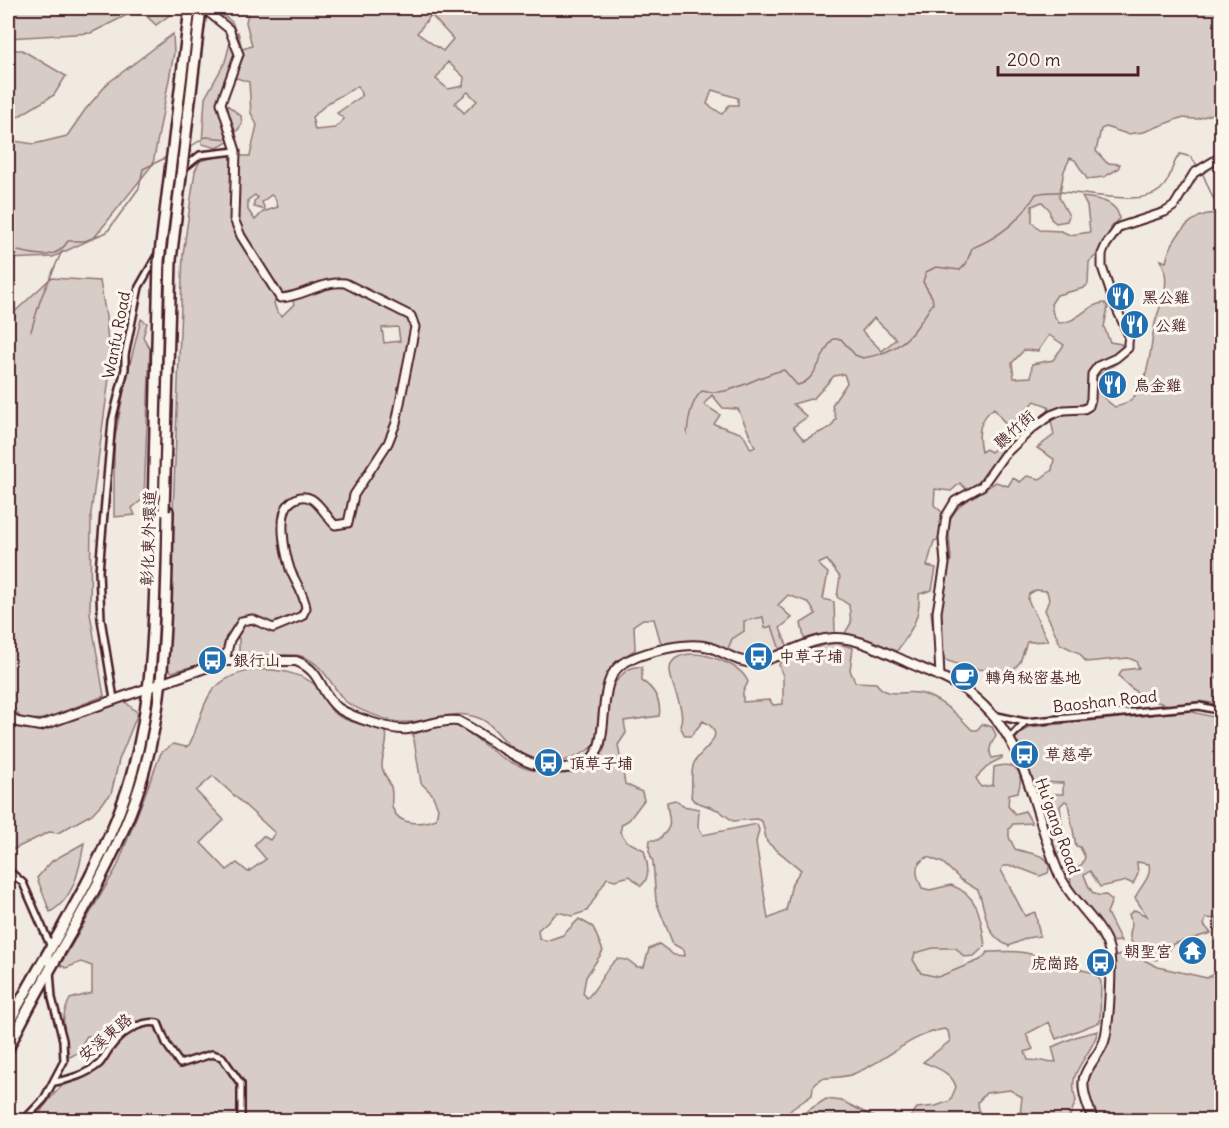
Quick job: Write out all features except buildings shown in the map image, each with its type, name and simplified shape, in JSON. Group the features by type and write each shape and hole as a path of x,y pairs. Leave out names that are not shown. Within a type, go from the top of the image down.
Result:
{"main road":[{"path":"157,610 161,511 160,241 190,8"},
{"path":"157,610 175,260 202,8"},
{"name":"彰化東外環道","path":"8,1044 48,969 69,920 97,871 116,829 141,749 152,686 157,610"},
{"name":"Hu'gang Road","path":"225,661 296,661 315,672 336,706 344,711 398,729 445,720 458,721 519,760 537,765 562,767 583,764 595,756 600,743 608,682 615,668 628,660 682,646 698,645 737,660 756,662 816,642 841,638 856,641 940,676 963,689 992,715 1010,738 1021,758 1059,874 1070,895 1102,934 1110,954 1106,1036 1083,1080 1093,1120"},
{"path":"8,714 17,722 40,726 225,661"},
{"name":"彰化東外環道","path":"8,1024 50,945 69,920"},
{"path":"8,1016 50,945"}],"street":[{"path":"202,8 229,29 238,47 237,62 221,103 236,151 234,219 241,236 280,297 294,297 336,282 345,283 411,316 415,327 396,423 388,443 354,495 348,523 335,525 319,503 310,498 291,501 286,508 285,546 290,568 305,600 306,608 302,616 273,628 252,619 242,621 230,640 225,661"},
{"name":"Wanfu Road","path":"114,699 101,619 99,571 112,421 125,369 125,355 139,287 160,247 170,235 181,173 186,164 200,155 236,151"},
{"name":"聽竹街","path":"940,676 937,612 945,564 946,516 955,501 982,486 1004,455 1033,428 1051,415 1064,410 1084,410 1089,406 1092,374 1098,366 1116,358 1128,348 1129,336 1114,303 1102,267 1102,254 1106,245 1119,227 1165,212 1174,206 1194,173 1221,156"},
{"name":"Baoshan Road","path":"992,715 1025,722 1199,706 1221,711"},
{"path":"1010,738 1025,722"},
{"path":"8,870 23,883 50,945 48,969 56,1017 63,1040 64,1061 55,1082 24,1120"},
{"name":"安溪東路","path":"55,1082 66,1080 99,1063 111,1046 130,1029 147,1021 158,1023 167,1045 180,1064 213,1054 222,1057 241,1084 241,1120"}],"shaded area":[{"path":"8,8 179,8 156,25 139,9 91,33 8,38"},
{"path":"249,8 1221,8 1221,111 1197,119 1180,118 1144,132 1127,134 1106,127 1101,129 1096,151 1107,163 1120,164 1118,169 1104,177 1087,179 1075,160 1070,158 1064,171 1059,197 1069,216 1067,221 1056,223 1051,219 1049,209 1042,202 1032,206 1032,222 1040,230 1061,231 1070,235 1090,232 1087,206 1082,197 1111,204 1118,213 1119,219 1111,227 1110,243 1089,262 1088,284 1084,288 1057,295 1051,304 1053,314 1059,323 1072,320 1099,304 1105,303 1108,307 1104,327 1110,342 1121,344 1124,349 1117,363 1096,377 1096,382 1101,394 1115,407 1127,403 1136,395 1146,373 1155,323 1166,285 1161,260 1166,262 1178,235 1192,221 1201,216 1220,214 1222,677 1214,679 1216,704 1200,702 1170,705 1146,697 1130,687 1119,676 1122,670 1139,668 1136,661 1128,658 1086,662 1079,653 1060,644 1045,610 1049,600 1047,591 1036,590 1029,594 1028,600 1048,641 1027,642 1020,662 1012,671 972,669 936,657 931,611 940,608 940,592 951,560 948,521 961,504 996,482 1008,486 1013,478 1020,482 1027,476 1040,479 1052,470 1054,459 1037,448 1054,435 1048,406 1035,401 1008,428 994,408 985,417 979,433 981,452 986,449 991,452 998,446 1001,448 998,462 985,478 968,491 960,483 951,491 935,489 934,505 944,514 941,539 934,541 927,566 936,568 932,590 919,594 916,619 909,634 894,655 882,646 845,633 851,623 849,605 837,597 840,577 827,560 818,564 828,573 823,599 834,602 835,633 805,643 801,623 816,614 808,602 788,595 778,605 792,618 780,628 788,648 780,650 772,626 765,628 763,617 744,621 744,631 732,639 727,651 704,642 662,647 654,619 643,619 634,625 635,650 621,659 606,680 602,691 594,746 571,759 548,762 526,756 504,740 487,723 471,716 460,714 399,722 370,714 344,700 322,670 311,661 292,655 245,657 239,654 239,638 231,639 223,658 172,672 167,668 183,254 195,171 200,161 219,156 250,156 257,125 251,113 249,82 237,78 221,90 218,104 227,105 241,116 242,124 230,141 217,148 202,144 205,98 225,62 231,39 238,32 242,49 252,46 246,22","holes":["431,15 453,39 443,51 417,33","448,62 464,77 463,86 448,89 436,79","358,86 362,96 337,113 344,119 335,128 315,130 312,117 329,102","712,90 738,98 738,105 729,105 722,114 707,104","468,92 477,101 464,113 455,103","255,195 258,198 254,201 254,207 265,210 262,202 271,195 275,198 278,207 263,212 255,220 248,210 248,200","291,297 294,304 282,316 277,312 274,303 276,299","874,318 896,339 882,351 862,331","398,327 400,341 384,343 382,328","1049,335 1064,345 1053,360 1032,364 1031,377 1014,378 1012,363 1024,350 1038,351","844,374 847,383 832,405 836,419 831,427 804,440 793,427 807,417 793,404 814,398 834,376","712,395 723,408 738,409 755,447 751,449 743,434 714,424 720,415 704,404"]},
{"path":"173,34 174,53 153,164 94,238 53,257 8,259 8,140 34,144 67,136 108,83"},
{"path":"8,50 22,50 66,76 54,95 14,119 8,132"},
{"path":"51,278 100,281 106,317 110,371 91,513 90,613 104,696 44,719 22,720 8,700 8,318"},
{"path":"141,319 147,323 143,337 150,349 144,498 132,508 135,515 114,517 114,443 125,384"},
{"path":"763,617 772,626 780,650 748,659 727,651 732,638 744,631 744,621"},
{"path":"837,643 853,648 850,670 855,682 876,683 892,693 923,694 950,709 972,730 977,730 982,724 992,727 996,735 990,752 992,758 1002,756 1002,758 990,764 976,778 981,787 993,785 994,767 1008,765 1019,773 1018,792 1009,794 1008,806 1015,814 1025,811 1032,823 1013,824 1009,829 1009,837 1015,849 1044,858 1048,862 1048,873 1040,876 1014,866 1003,866 1001,870 1025,916 1035,912 1040,936 1027,938 1009,946 1001,942 987,922 978,890 961,880 943,863 928,857 917,866 918,879 922,888 930,890 951,885 968,895 980,917 985,946 974,956 964,957 956,948 933,948 915,953 913,960 921,973 938,977 980,960 988,952 1017,952 1096,973 1101,982 1100,1022 1056,1039 1049,1022 1026,1034 1033,1049 1025,1052 1028,1060 1056,1062 1052,1047 1078,1036 1098,1031 1076,1073 1074,1090 1076,1101 1068,1120 1024,1120 1020,1116 1022,1097 1010,1090 986,1093 978,1102 980,1119 988,1120 908,1120 917,1108 936,1106 950,1101 956,1087 947,1074 923,1062 950,1041 948,1031 944,1029 918,1038 853,1074 820,1079 813,1087 812,1095 792,1109 782,1120 34,1120 61,1087 97,1066 101,1051 101,1038 98,1035 87,1036 77,1053 70,1057 68,1054 64,1014 70,999 92,993 92,966 81,962 66,968 60,965 117,867 161,753 173,744 186,747 189,745 210,694 232,676 262,670 293,674 307,679 323,693 334,713 353,722 386,732 387,741 382,765 392,789 392,806 399,817 417,823 436,819 438,808 432,794 421,783 413,734 447,724 466,731 518,766 557,773 585,768 596,762 606,743 609,696 614,685 628,670 642,667 642,681 656,696 660,711 659,716 624,721 626,733 618,745 625,784 642,792 644,800 629,820 622,824 620,832 626,841 644,850 648,869 647,878 641,886 630,876 615,880 607,878 587,911 572,916 558,912 538,930 539,938 546,941 563,935 579,919 593,927 603,951 586,977 583,993 587,998 617,959 628,960 637,967 644,967 649,949 659,944 674,955 685,956 684,950 673,944 656,901 653,862 649,851 650,840 658,840 669,826 667,802 675,800 683,806 699,809 698,826 703,835 757,824 759,830 756,842 768,919 786,911 792,883 801,870 767,842 762,821 756,819 733,821 718,810 694,801 691,797 694,763 712,742 714,732 711,726 703,721 691,736 685,736 680,726 682,717 680,706 670,675 670,666 674,659 684,655 698,654 733,666 748,682 743,692 743,702 770,700 773,705 783,704 783,676 779,665 781,660 824,645","holes":["213,776 275,833 270,840 263,836 254,845 266,859 248,872 237,863 227,870 201,843 224,820 196,791"]},
{"path":"123,700 138,713 119,760 111,794 92,814 58,833 49,832 8,852 8,723 23,729 38,729"},
{"path":"1189,711 1221,719 1221,934 1216,926 1217,919 1206,918 1204,925 1211,933 1173,944 1169,951 1156,960 1136,946 1130,938 1132,925 1129,914 1135,910 1147,916 1135,898 1149,874 1149,864 1137,862 1138,874 1133,884 1127,881 1100,887 1090,871 1084,875 1094,893 1106,895 1112,900 1107,913 1121,941 1110,942 1071,885 1070,874 1082,864 1085,857 1080,847 1076,846 1068,803 1065,801 1060,806 1063,832 1070,845 1056,855 1051,849 1033,794 1063,794 1063,783 1029,782 1015,738 1029,727"},
{"path":"84,843 78,872 70,891 65,899 50,912 37,878 52,861"},
{"path":"933,948 956,948 964,957 965,966 938,977 921,973 913,960 915,953"},
{"path":"1128,952 1158,967 1207,978 1214,974 1221,958 1221,1120 1095,1120 1085,1094 1087,1075 1106,1047 1111,968 1114,957"},
{"path":"826,1099 842,1101 880,1120 793,1120"},
{"path":"990,1115 1009,1115 1005,1120 988,1120"}],"waterway":[{"path":"213,8 232,22 244,55 231,84"},
{"path":"226,108 234,137"},
{"path":"190,147 205,137 230,139"},
{"path":"687,434 693,405 702,391 733,389 784,370 797,385 804,383 814,373 833,339 841,339 855,355 863,358 897,346 919,324 933,303 923,282 926,272 936,267 960,270 966,264 972,248 992,239 1009,227 1024,212 1036,194 1065,192 1119,198 1149,196 1160,190 1167,182 1180,154 1191,157 1199,168"},
{"path":"8,249 49,255 56,253 68,241 85,241 107,232 139,188 143,169 169,156"},
{"path":"1202,172 1213,198 1222,200"},
{"path":"31,331 41,298 62,251"}],"place":[{"name":"黑公雞","path":"1121,297"},
{"name":"公雞","path":"1134,325"},
{"name":"烏金雞","path":"1113,385"},
{"name":"中草子埔","path":"758,656"},
{"name":"銀行山","path":"212,660"},
{"name":"轉角秘密基地","path":"964,677"},
{"name":"草慈亭","path":"1024,754"},
{"name":"頂草子埔","path":"548,763"},
{"name":"朝聖宮","path":"1193,951"},
{"name":"虎崗路","path":"1100,963"}]}
